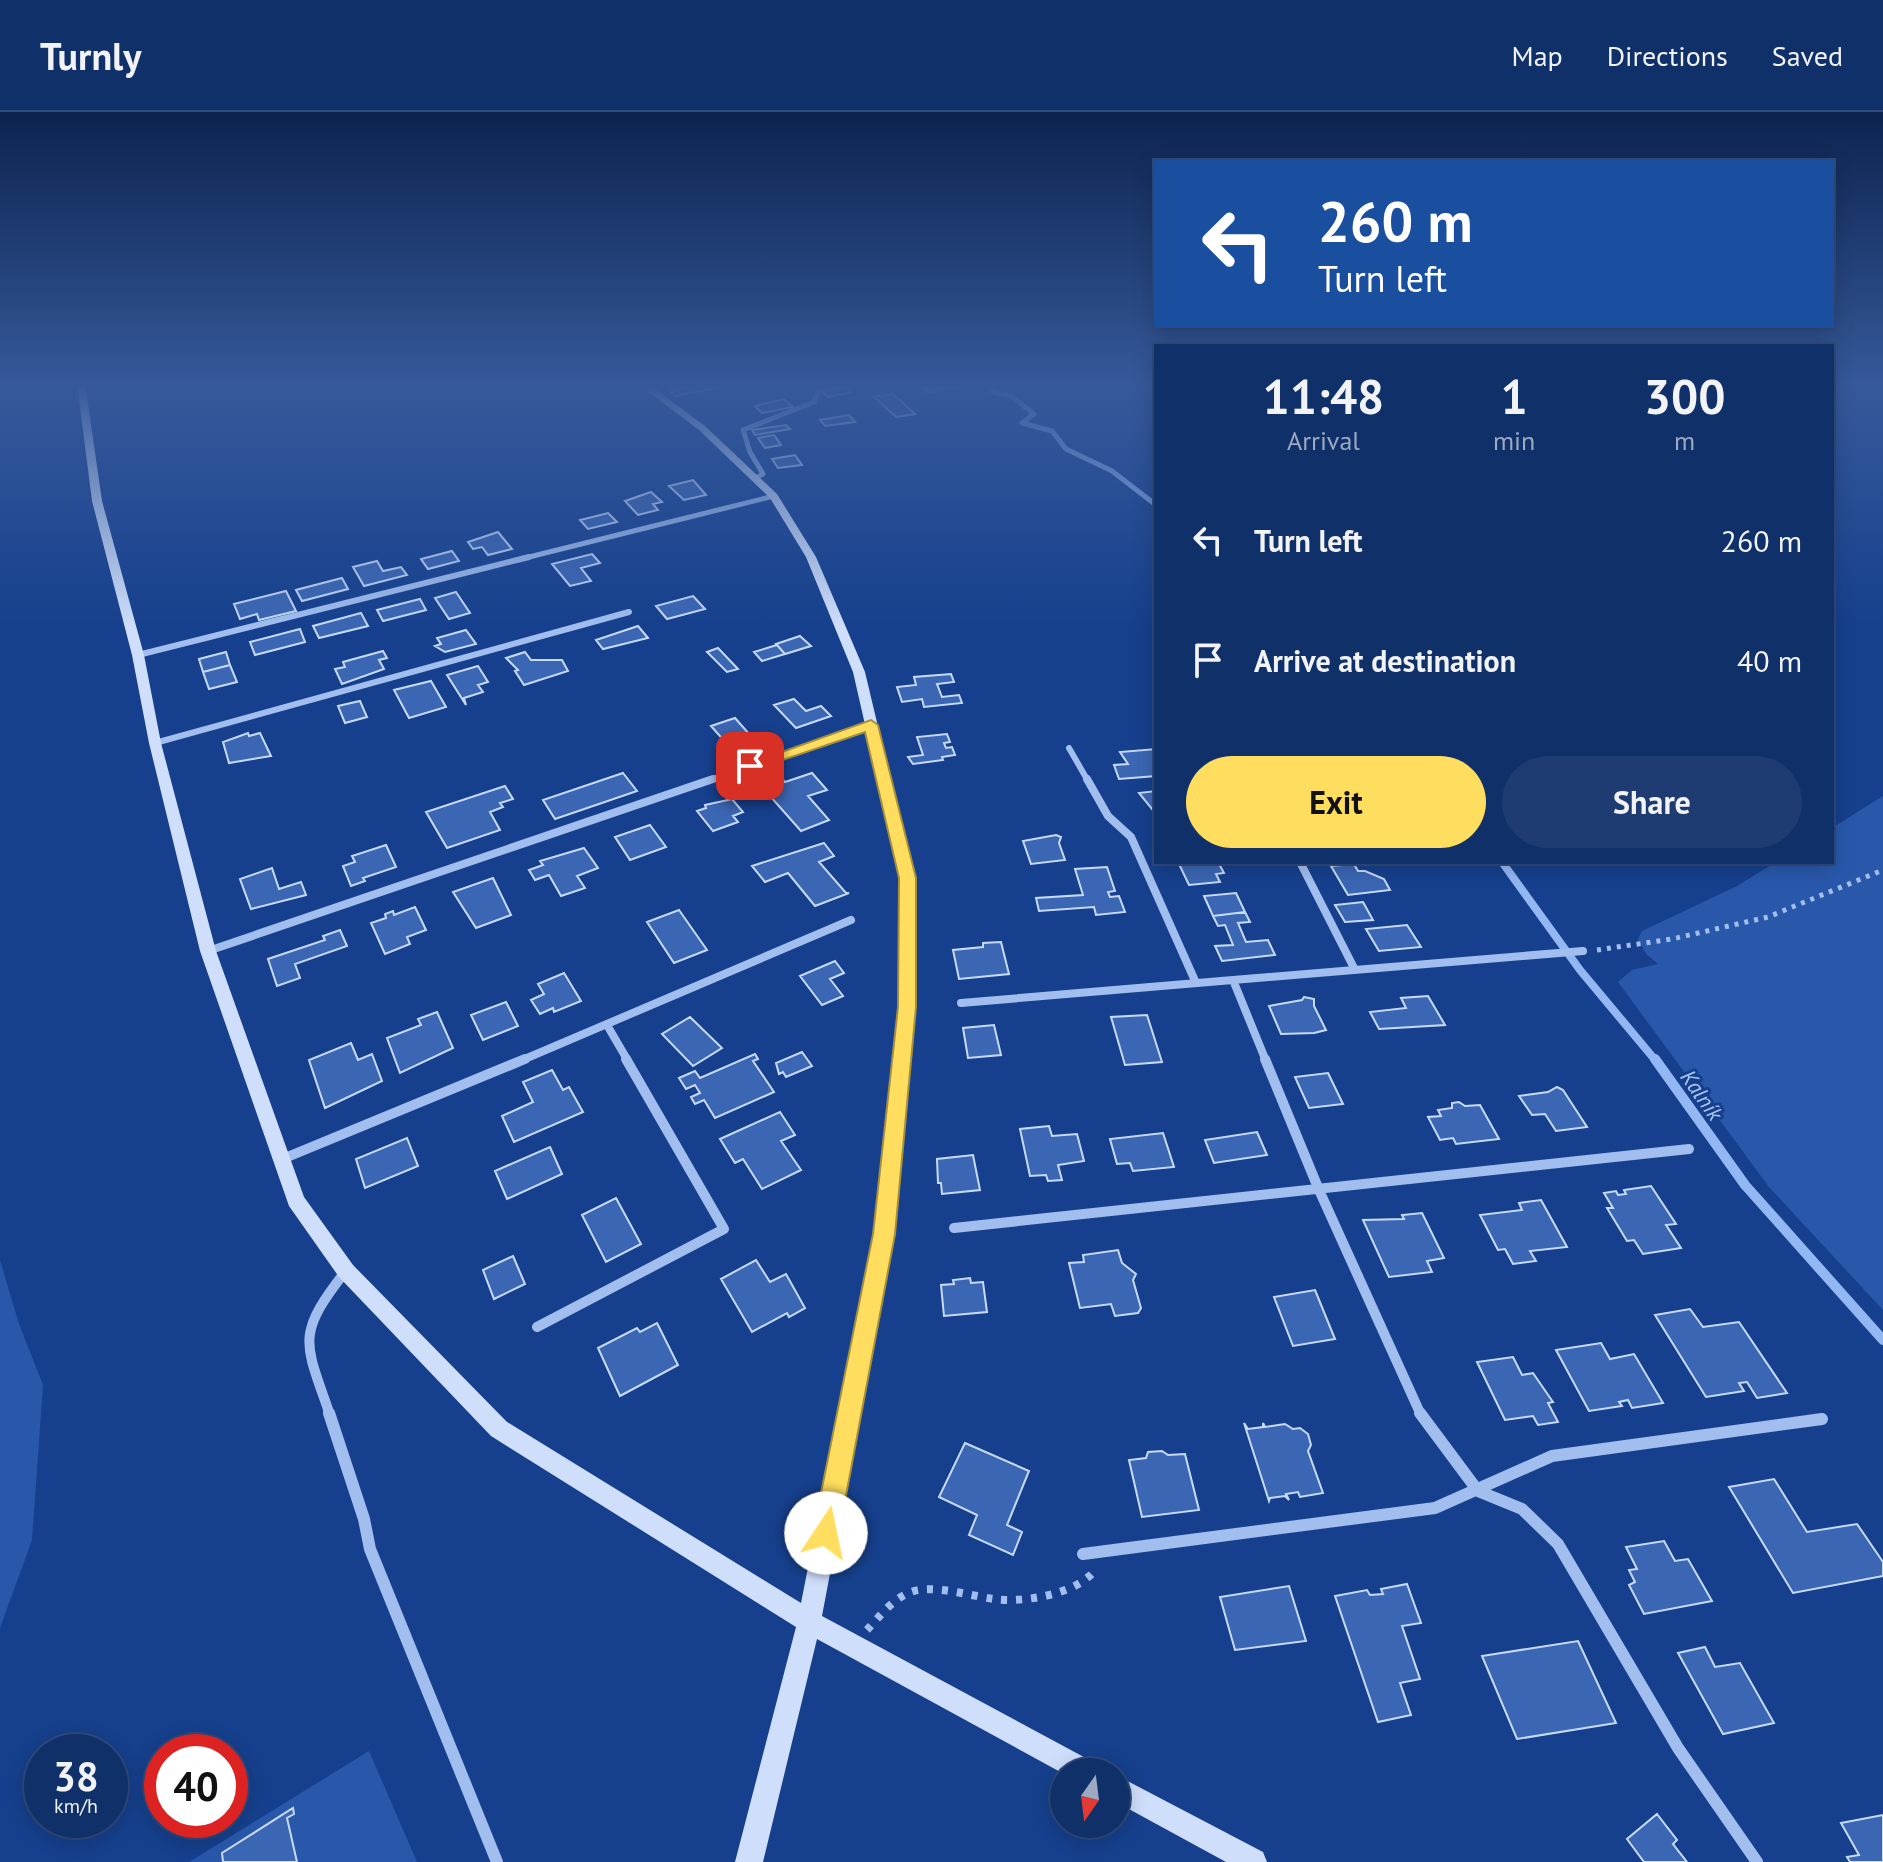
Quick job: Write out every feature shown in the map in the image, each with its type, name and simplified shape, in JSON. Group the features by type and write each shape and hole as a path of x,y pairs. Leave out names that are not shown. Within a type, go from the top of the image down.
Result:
{"street":[{"path":"92,465 97,501 138,655 155,743 208,951 279,1160 296,1200 346,1271 499,1429 809,1622 1060,1758"},
{"path":"742,465 774,496 811,557 859,672 907,878 907,1007 884,1234 809,1622 749,1862"},
{"path":"756,478 763,474 757,465"},
{"path":"138,655 774,496"},
{"path":"155,743 629,612"},
{"path":"208,951 871,725"},
{"path":"1069,748 1108,816 1131,837 1196,983"},
{"path":"1301,864 1354,968"},
{"path":"279,1160 607,1025 851,920"},
{"path":"961,1003 1583,951"},
{"path":"1233,980 1319,1190 1423,1419 1478,1491 1522,1509 1558,1544 1678,1748 1757,1862"},
{"path":"537,1327 724,1229 607,1025"},
{"path":"954,1228 1689,1149"},
{"path":"346,1271 317,1308 307,1338 364,1519 370,1549 497,1862"},
{"path":"1083,1554 1435,1508 1552,1456 1822,1419"},
{"path":"1130,1796 1253,1862"}],"path":[{"path":"1583,951 1612,950 1768,917 1883,870"},
{"path":"856,1648 871,1624 891,1604 914,1591 950,1592 999,1600 1063,1593 1087,1582 1102,1552"}],"shaded area":[{"path":"1883,796 1883,1310 1769,1187 1618,982 1632,970 1658,964 1646,954 1638,939 1642,931 1737,886 1773,864 1834,864 1834,827"},
{"path":"0,1260 19,1324 43,1385 32,1540 0,1628"},
{"path":"369,1751 417,1862 189,1862 228,1838 248,1838 248,1826"}],"building":[{"path":"776,465 802,465 778,468"},
{"path":"693,480 706,495 684,500 669,486"},
{"path":"651,492 662,502 653,504 658,510 638,515 625,501"},
{"path":"608,513 617,522 588,529 580,520"},
{"path":"498,532 512,549 488,555 482,547 473,549 468,542"},
{"path":"452,551 459,561 428,569 421,559"},
{"path":"592,554 600,563 581,568 591,581 570,586 552,564"},
{"path":"377,561 383,571 401,567 407,575 364,586 353,567"},
{"path":"342,578 348,589 302,601 296,590"},
{"path":"286,591 296,611 259,620 257,614 240,619 234,604"},
{"path":"456,592 470,613 449,619 435,598"},
{"path":"693,596 705,609 667,619 656,606"},
{"path":"420,599 426,610 383,621 377,610"},
{"path":"361,613 368,626 319,638 313,626"},
{"path":"638,626 648,638 603,649 596,640"},
{"path":"300,629 305,642 255,655 250,642"},
{"path":"466,630 476,644 445,652 435,646 441,644 437,638"},
{"path":"800,636 811,646 785,654 776,644"},
{"path":"777,645 785,654 762,661 754,652"},
{"path":"718,648 738,669 727,672 707,652"},
{"path":"383,651 387,658 379,660 384,669 342,684 335,669 345,667 343,662"},
{"path":"226,652 230,665 203,672 199,659"},
{"path":"525,652 531,660 562,660 568,671 524,685 515,671 518,670 506,658"},
{"path":"230,665 237,682 209,689 203,672"},
{"path":"478,666 488,682 478,685 483,692 464,698 466,705 447,675"},
{"path":"951,674 954,682 937,684 942,697 959,695 962,703 924,707 922,699 902,702 897,687 916,685 914,677"},
{"path":"431,681 446,707 409,718 394,690"},
{"path":"794,699 806,711 821,706 831,716 796,728 774,705"},
{"path":"360,701 367,717 345,723 338,706"},
{"path":"735,718 758,744 734,752 711,726"},
{"path":"248,733 249,736 260,733 271,756 229,763 223,742"},
{"path":"947,734 950,742 944,743 946,748 952,747 955,755 913,764 908,757 923,755 917,737"},
{"path":"1154,749 1154,776 1119,779 1114,765 1128,764 1120,752"},
{"path":"775,771 785,782 812,773 827,790 808,796 829,820 801,831 754,778"},
{"path":"623,773 637,791 555,819 543,800"},
{"path":"505,786 513,799 500,803 503,807 490,812 500,830 447,848 426,812"},
{"path":"1154,791 1154,812 1139,793"},
{"path":"732,799 743,812 733,816 738,822 713,831 697,811 706,808 705,805"},
{"path":"650,825 666,847 630,860 615,837"},
{"path":"1056,835 1061,837 1059,843 1065,860 1031,864 1023,841"},
{"path":"824,843 834,856 819,862 849,893 815,906 788,873 765,882 752,866"},
{"path":"386,845 396,867 363,878 365,881 351,886 343,866 355,862 352,856"},
{"path":"584,848 598,868 577,876 585,888 561,896 549,875 535,880 529,870 543,865 540,861"},
{"path":"1179,864 1219,864 1224,873 1216,874 1220,882 1189,885"},
{"path":"1354,864 1358,871 1384,879 1390,890 1348,895 1331,866"},
{"path":"1107,867 1115,891 1108,892 1110,897 1119,896 1125,912 1096,915 1094,907 1039,911 1036,898 1083,895 1075,869"},
{"path":"272,868 279,889 301,882 306,895 251,909 240,879"},
{"path":"493,878 511,915 476,928 453,892"},
{"path":"1236,893 1245,912 1213,916 1204,896"},
{"path":"1363,902 1373,920 1345,922 1335,905"},
{"path":"415,907 426,930 407,937 410,944 385,954 371,923 386,918 385,914 393,911 394,915"},
{"path":"679,910 707,950 674,963 647,922"},
{"path":"1245,912 1250,922 1238,923 1246,942 1268,940 1275,955 1222,961 1215,946 1233,945 1225,925 1218,926 1213,916"},
{"path":"1407,925 1421,947 1379,951 1366,929"},
{"path":"340,930 347,946 295,964 300,978 277,986 268,959 325,940 323,936"},
{"path":"1001,942 1009,974 959,979 953,950"},
{"path":"835,961 844,973 830,979 843,996 822,1005 800,976"},
{"path":"564,973 581,1001 540,1014 531,1000 544,994 538,984"},
{"path":"1428,996 1445,1025 1379,1029 1370,1012 1406,1008 1401,998"},
{"path":"1304,997 1314,999 1314,1006 1326,1030 1281,1034 1269,1006 1302,1000"},
{"path":"506,1002 518,1026 483,1040 471,1015"},
{"path":"437,1012 453,1048 400,1073 387,1038 421,1025 418,1019"},
{"path":"1147,1015 1162,1062 1125,1065 1111,1017"},
{"path":"690,1017 722,1048 693,1066 662,1034"},
{"path":"994,1025 1001,1055 968,1058 963,1028"},
{"path":"351,1043 358,1060 372,1054 382,1081 325,1108 309,1060"},
{"path":"802,1052 812,1066 786,1077 783,1072 779,1074 776,1063"},
{"path":"755,1054 758,1059 753,1061 774,1092 715,1118 704,1100 695,1104 691,1097 700,1093 695,1085 686,1089 679,1078 695,1071 700,1078"},
{"path":"552,1070 563,1090 569,1087 583,1112 514,1142 502,1116 533,1102 523,1082"},
{"path":"1328,1073 1343,1104 1309,1108 1295,1077"},
{"path":"1557,1087 1563,1090 1587,1127 1556,1131 1545,1114 1532,1115 1519,1096 1548,1092"},
{"path":"1459,1102 1465,1106 1480,1105 1499,1139 1456,1144 1453,1138 1440,1140 1428,1117 1441,1116 1438,1110 1452,1108 1452,1103"},
{"path":"780,1112 795,1135 781,1141 801,1170 762,1189 743,1159 735,1163 720,1139"},
{"path":"1049,1126 1052,1136 1077,1134 1084,1161 1058,1165 1062,1180 1048,1181 1046,1175 1030,1176 1020,1129"},
{"path":"1257,1132 1267,1155 1214,1163 1205,1140"},
{"path":"1163,1133 1174,1167 1133,1171 1130,1163 1117,1164 1110,1139"},
{"path":"407,1138 418,1166 365,1188 356,1159"},
{"path":"550,1147 562,1174 507,1199 495,1171"},
{"path":"973,1155 980,1190 942,1194 941,1183 938,1183 937,1159"},
{"path":"1651,1186 1676,1224 1666,1225 1681,1248 1643,1254 1634,1240 1627,1241 1607,1208 1613,1208 1604,1193 1616,1191 1618,1195 1626,1194 1624,1190"},
{"path":"616,1198 641,1244 606,1262 582,1215"},
{"path":"1541,1200 1567,1247 1530,1251 1536,1261 1513,1264 1505,1249 1498,1250 1480,1215 1522,1210 1519,1203"},
{"path":"1422,1213 1444,1258 1427,1261 1432,1272 1389,1277 1363,1220 1404,1219 1402,1215"},
{"path":"1118,1250 1122,1263 1136,1274 1133,1280 1141,1308 1138,1313 1115,1316 1111,1304 1080,1308 1069,1263 1084,1262 1083,1255"},
{"path":"513,1256 525,1284 494,1299 483,1270"},
{"path":"756,1260 770,1282 786,1274 805,1308 789,1317 787,1313 752,1332 721,1279"},
{"path":"970,1278 971,1283 983,1282 987,1312 944,1316 941,1285"},
{"path":"1315,1290 1335,1339 1293,1346 1274,1297"},
{"path":"1690,1309 1703,1327 1739,1322 1787,1393 1757,1398 1747,1382 1739,1383 1744,1391 1706,1397 1655,1315"},
{"path":"657,1323 678,1365 620,1396 598,1348 637,1328 640,1332"},
{"path":"1601,1343 1610,1359 1634,1354 1663,1403 1632,1408 1628,1400 1619,1402 1622,1406 1589,1411 1556,1350"},
{"path":"1513,1357 1522,1375 1533,1373 1553,1402 1548,1403 1558,1422 1538,1425 1533,1416 1505,1420 1477,1362"},
{"path":"1244,1423 1248,1429 1263,1427 1263,1423 1265,1427 1285,1424 1308,1434 1311,1445 1308,1451 1323,1493 1300,1497 1298,1492 1286,1494 1289,1500 1285,1496 1270,1498 1269,1501"},
{"path":"965,1443 1029,1471 1007,1525 1022,1532 1013,1555 969,1535 977,1515 939,1497"},
{"path":"1162,1451 1168,1455 1185,1454 1199,1510 1142,1517 1129,1460 1146,1458 1148,1452"},
{"path":"1774,1479 1807,1532 1857,1524 1883,1562 1883,1576 1793,1593 1729,1487"},
{"path":"1664,1541 1675,1561 1688,1559 1712,1601 1644,1614 1629,1585 1635,1582 1629,1570 1637,1569 1626,1547"},
{"path":"1407,1584 1421,1623 1402,1626 1420,1679 1400,1683 1411,1715 1378,1722 1335,1596 1367,1590 1370,1595 1383,1594 1381,1589"},
{"path":"1289,1586 1306,1641 1235,1650 1220,1597"},
{"path":"1578,1641 1616,1723 1517,1739 1482,1656"},
{"path":"1705,1647 1715,1667 1740,1663 1774,1723 1723,1734 1678,1653"},
{"path":"293,1808 294,1814 287,1818 297,1862 223,1862 222,1853"},
{"path":"1657,1814 1677,1840 1673,1844 1687,1862 1644,1862 1627,1839"},
{"path":"1883,1815 1883,1862 1850,1862 1847,1857 1859,1855 1841,1823"}],"waterway":[{"name":"Kalník","path":"1099,465 1112,471 1154,503"},
{"name":"Kalník","path":"1503,864 1580,970 1656,1061"},
{"name":"Kalník","path":"1655,1059 1745,1185 1883,1340"}],"route":[{"path":"750,766 871,725 907,878 907,1007 884,1234 826,1533"}]}
